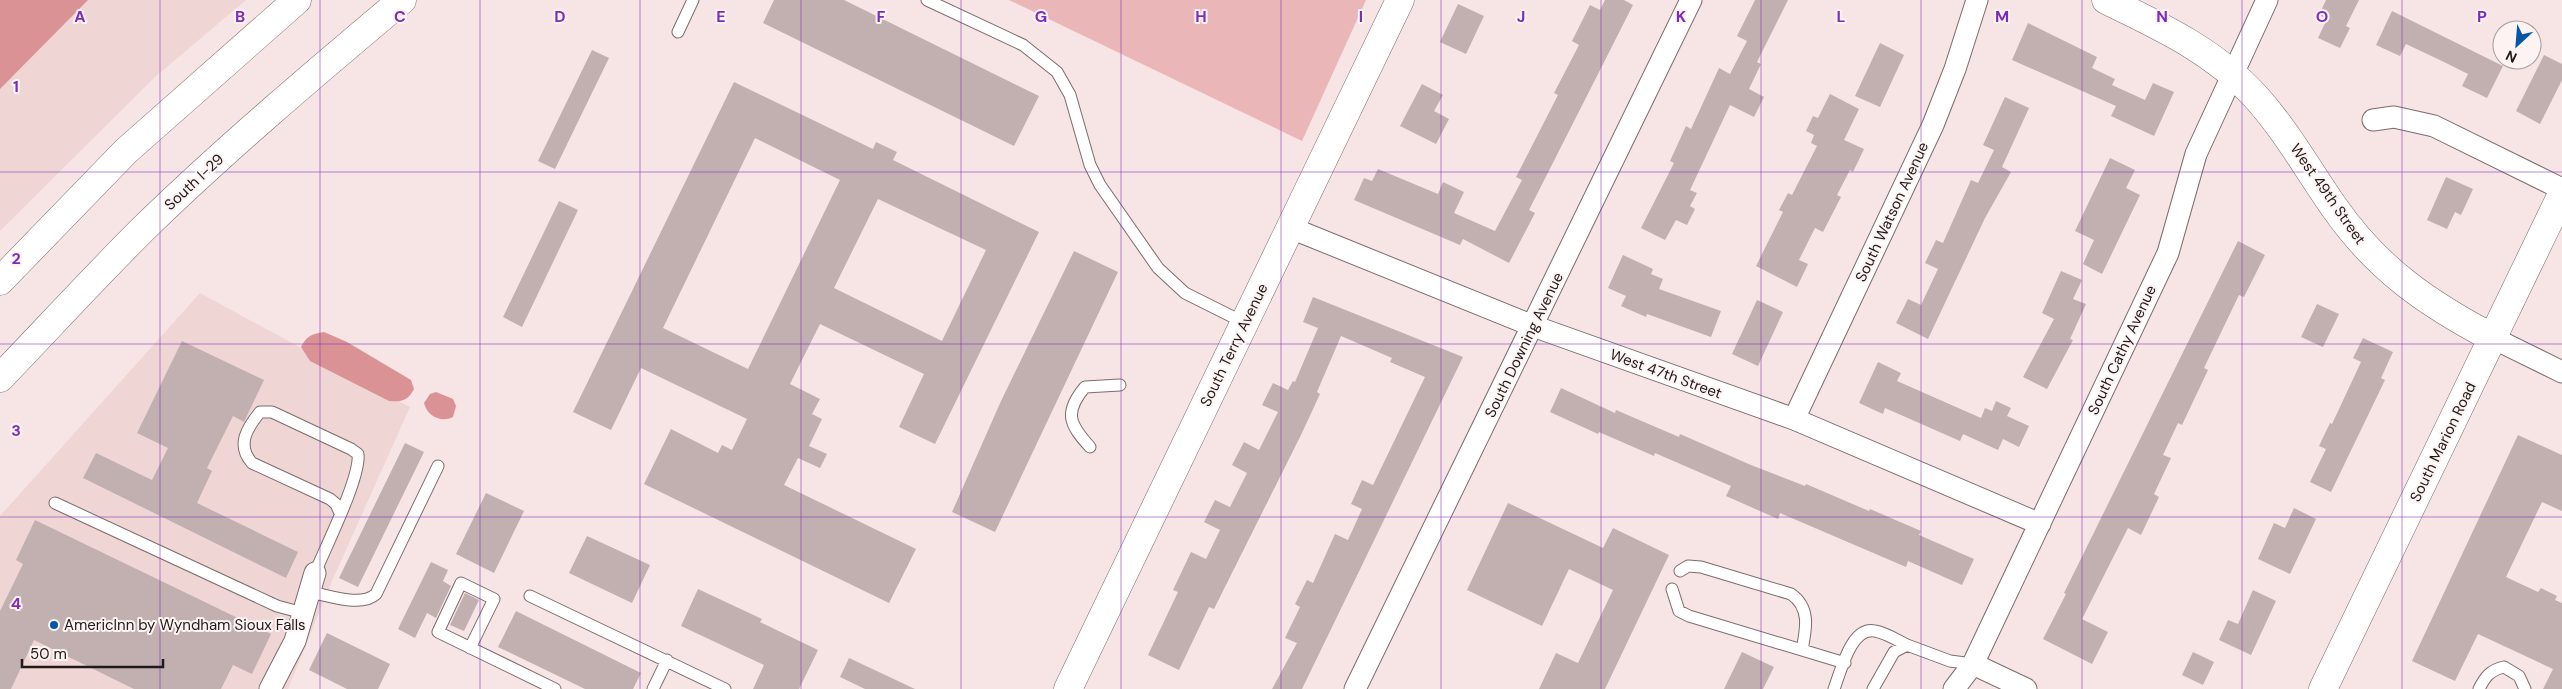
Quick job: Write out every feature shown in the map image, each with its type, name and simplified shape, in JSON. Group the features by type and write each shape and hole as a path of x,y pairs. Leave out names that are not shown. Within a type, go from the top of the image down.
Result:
{"main road":[{"path":"0,281 126,151 297,0"},
{"name":"South I-29","path":"0,378 104,268 198,177 250,129 402,0"},
{"name":"South Terry Avenue","path":"1068,689 1400,0"},
{"name":"West 49th Street","path":"2106,0 2174,33 2233,75 2255,95 2282,129 2334,208 2372,254 2396,278 2425,300 2493,338"},
{"name":"South Marion Road","path":"2323,689 2562,194"}],"street":[{"name":"South Downing Avenue","path":"1355,689 1691,0"},
{"name":"South Watson Avenue","path":"1794,419 1933,125 1956,69 1977,0"},
{"name":"South Cathy Avenue","path":"1954,689 1973,664 2168,253 2196,154 2267,0"},
{"path":"2373,120 2394,117 2434,126 2562,189"},
{"name":"West 47th Street","path":"1291,228 1533,326 1794,419 2040,524"},
{"name":"West 49th Street","path":"2493,338 2562,372"},
{"path":"270,689 295,641 312,582"},
{"path":"1973,664 2026,689"}],"lane":[{"path":"678,32 693,0"},
{"path":"927,0 1023,45 1056,72 1070,95 1093,172 1158,268 1185,293 1244,323"},
{"path":"1090,447 1076,432 1070,422 1071,410 1085,388 1120,385"},
{"path":"340,513 330,499 252,463 244,454 242,444 260,412 272,412 358,454 359,463 340,513 312,582 360,601 370,600 376,594 438,466"},
{"path":"54,503 276,606 303,613"},
{"path":"1680,571 1688,566 1701,567 1791,594 1800,600 1804,610 1806,630 1802,650"},
{"path":"470,648 494,599 461,583 438,632 470,648 555,689"},
{"path":"1672,589 1679,611 1684,614 1845,663"},
{"path":"530,596 725,689"},
{"path":"1834,689 1855,637 1864,632 1875,631 1950,661 1973,664"},
{"path":"1873,689 1894,652 1908,645"},
{"path":"653,689 666,660"},
{"path":"2479,689 2486,676 2497,668 2504,667 2519,676 2525,689"}],"shaded area":[{"path":"0,0 246,0 155,77 0,231"},
{"path":"0,0 88,0 0,89"},
{"path":"1009,0 1366,0 1302,141"},
{"path":"200,293 410,407 332,581 288,689 0,689 0,516"},
{"path":"324,332 347,342 411,380 414,389 412,393 404,400 389,401 310,361 301,347 310,336"},
{"path":"436,392 453,399 456,406 453,417 439,419 428,412 424,403 430,394"}],"building":[{"path":"774,0 844,0 1039,96 1014,146 763,23"},
{"path":"1605,0 1624,0 1633,5 1529,210 1535,213 1509,263 1463,239 1460,245 1354,200 1364,178 1372,181 1378,169 1438,194 1443,182 1464,192 1454,213 1495,231 1522,180 1516,177 1558,95 1554,93 1579,45 1572,41 1590,5 1600,10"},
{"path":"1755,0 1788,0 1757,62 1761,64 1749,89 1764,97 1754,117 1730,105 1690,190 1697,193 1690,206 1695,209 1687,225 1676,220 1665,240 1641,228 1674,163 1670,161 1686,126 1691,129 1719,68 1730,74 1747,41 1737,36"},
{"path":"2326,0 2359,0 2346,26 2350,28 2340,48 2318,38 2327,19 2319,15"},
{"path":"1458,4 1484,16 1466,54 1440,42"},
{"path":"2392,11 2492,61 2492,70 2501,70 2487,98 2462,86 2468,74 2444,62 2406,44 2400,56 2376,45"},
{"path":"2028,23 2097,57 2092,68 2115,79 2112,85 2145,100 2153,83 2174,92 2154,136 2111,116 2116,106 2012,60"},
{"path":"1880,43 1904,55 1880,107 1855,96"},
{"path":"592,50 609,58 555,169 538,161"},
{"path":"2544,55 2562,64 2562,80 2540,124 2516,111 2536,70 2542,70"},
{"path":"734,82 873,149 876,142 897,152 893,160 1039,232 935,444 899,427 924,374 820,324 790,384 820,399 812,414 822,419 809,446 827,454 820,468 798,458 784,485 916,549 889,603 644,484 671,429 718,453 722,445 732,450 747,419 641,368 611,430 573,412","holes":["755,138 840,180 748,369 663,328","878,199 986,250 942,341 834,288"]},
{"path":"1422,84 1443,95 1434,111 1449,119 1436,144 1400,126"},
{"path":"1830,94 1859,109 1844,140 1864,149 1853,172 1850,170 1837,195 1841,197 1823,232 1815,228 1799,260 1808,264 1797,287 1756,266 1783,212 1779,210 1788,193 1792,195 1817,146 1811,143 1814,135 1806,131 1813,116 1818,118"},
{"path":"2005,97 2029,108 2002,167 2011,172 1985,218 1928,339 1896,323 1908,299 1921,305 1938,269 1925,263 1936,240 1943,243 1971,180 1978,183 1994,150 1983,145"},
{"path":"2110,158 2135,170 2126,188 2140,195 2102,274 2083,264 2094,240 2075,231"},
{"path":"2446,177 2473,189 2461,215 2455,212 2447,229 2427,220"},
{"path":"559,201 578,210 522,327 503,317"},
{"path":"2238,241 2265,255 2244,297 2239,295 2204,368 2208,370 2182,425 2178,423 2163,455 2171,458 2154,494 2159,497 2141,535 2128,528 2082,619 2108,632 2092,664 2043,639"},
{"path":"1074,251 1118,272 995,532 952,512 1001,401"},
{"path":"1623,255 1653,269 1651,274 1663,279 1659,289 1721,311 1711,337 1647,314 1646,317 1621,306 1626,296 1608,288"},
{"path":"2061,271 2082,280 2073,299 2086,304 2070,339 2073,340 2047,389 2023,377 2054,319 2042,313"},
{"path":"1313,297 1463,357 1302,689 1272,689 1297,643 1285,638 1300,607 1295,604 1307,580 1313,583 1335,534 1348,540 1362,509 1351,504 1362,480 1373,485 1425,377 1390,362 1392,358 1341,336 1317,392 1320,394 1301,435 1214,609 1209,607 1179,670 1148,655 1178,592 1173,590 1191,552 1206,559 1220,530 1204,522 1215,500 1230,507 1247,473 1232,465 1244,442 1259,450 1278,412 1262,405 1273,383 1288,390 1293,381 1295,382 1318,328 1303,322"},
{"path":"1757,300 1783,312 1758,366 1732,354"},
{"path":"2317,304 2339,314 2323,347 2301,337"},
{"path":"2363,338 2393,352 2381,378 2385,380 2331,492 2310,482 2326,449 2319,446 2330,423 2332,424 2361,362 2353,358"},
{"path":"182,341 264,380 244,422 233,416 207,468 212,471 197,503 298,552 286,578 83,478 96,453 152,480 168,448 137,433"},
{"path":"1878,362 1901,373 1897,381 1981,418 1985,408 1992,411 1996,401 2011,408 2007,416 2029,426 2019,447 2003,439 1998,450 1963,434 1960,441 1885,408 1883,414 1859,403"},
{"path":"1561,388 1615,413 1616,410 1679,437 1680,434 1751,465 1805,486 1806,484 1869,511 1870,509 1921,531 1919,535 1974,559 1962,585 1908,561 1906,567 1780,513 1778,519 1726,496 1731,486 1655,453 1654,456 1599,432 1598,434 1550,412"},
{"path":"2518,435 2562,455 2562,511 2542,502 2506,577 2538,592 2541,588 2557,596 2555,600 2562,603 2562,689 2543,689 2553,669 2478,634 2455,681 2412,661"},
{"path":"405,443 424,452 358,587 339,578"},
{"path":"486,493 524,511 494,573 456,554"},
{"path":"1508,503 1603,548 1613,528 1669,555 1605,689 1539,689 1556,653 1578,663 1613,590 1569,569 1542,626 1467,590"},
{"path":"2294,508 2316,519 2290,574 2258,559 2274,523 2285,528"},
{"path":"35,520 271,634 252,674 233,665 221,689 134,689 34,640 11,689 0,689 0,611 23,564 16,560"},
{"path":"587,536 650,565 632,603 569,573"},
{"path":"431,562 448,570 443,581 451,586 436,618 427,613 415,638 398,629"},
{"path":"698,589 762,619 760,622 818,650 799,689 753,689 764,665 681,626"},
{"path":"2253,590 2276,601 2251,655 2219,640 2228,620 2238,624"},
{"path":"465,593 479,600 464,631 450,625"},
{"path":"516,611 641,673 633,689 585,689 498,647"},
{"path":"327,633 390,664 378,689 347,689 309,670"},
{"path":"1742,652 1774,667 1763,689 1724,689"},
{"path":"2193,652 2214,662 2203,685 2182,675"},
{"path":"849,658 915,689 865,689 840,677"}],"place":[{"name":"AmericInn by Wyndham Sioux Falls","path":"54,625"}]}
